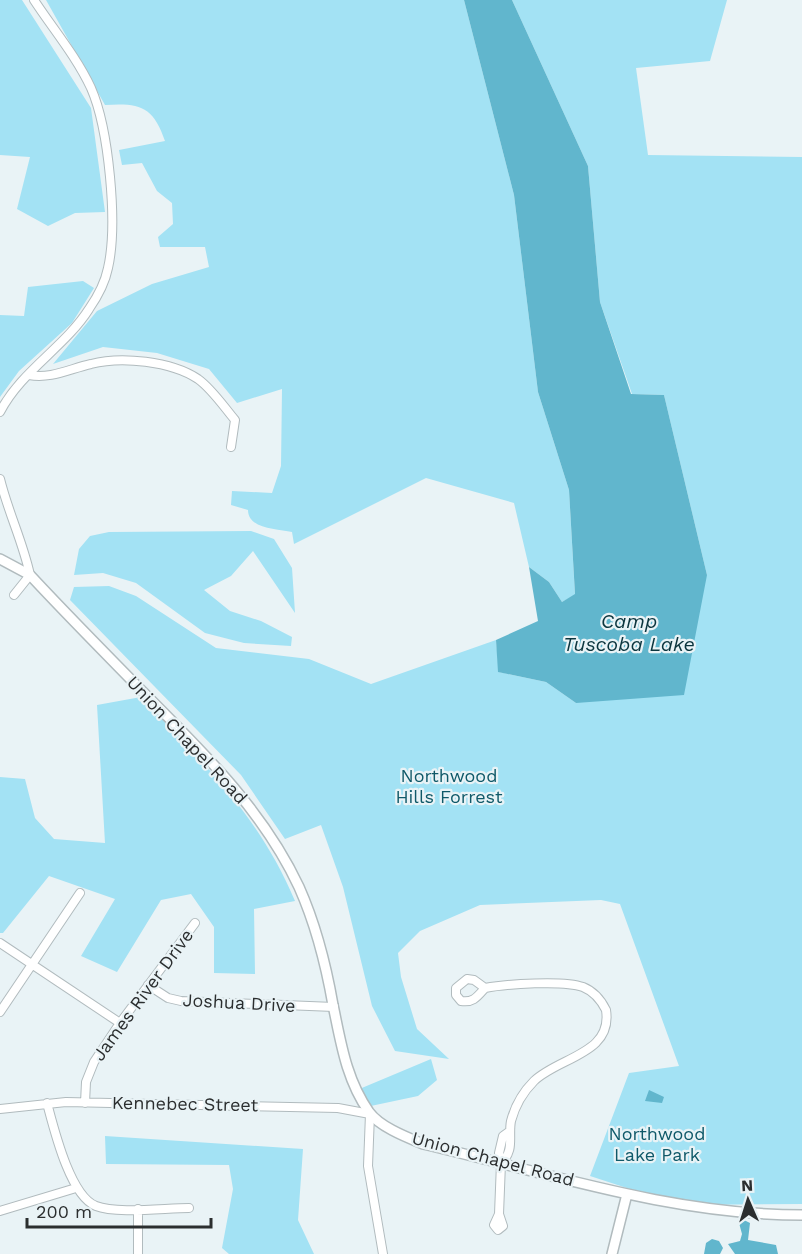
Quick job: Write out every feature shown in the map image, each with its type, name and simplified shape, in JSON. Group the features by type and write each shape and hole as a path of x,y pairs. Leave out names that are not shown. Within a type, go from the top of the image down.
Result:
{"street":[{"path":"0,412 29,375 75,328 97,296 108,267 111,234 107,154 97,103 81,68 34,0"},
{"path":"29,375 46,378 73,368 121,358 181,372 198,380 235,420 231,447"},
{"path":"0,479 12,522 24,548 30,575 14,596"},
{"name":"Union Chapel Road","path":"0,559 30,575 209,758 270,836 286,861 310,916 334,1007 342,1055 353,1083 370,1114 402,1135 423,1144 627,1194 716,1211 802,1215"},
{"path":"0,1012 80,893"},
{"name":"James River Drive","path":"85,1103 88,1075 120,1023 195,923"},
{"path":"0,943 120,1023"},
{"name":"Joshua Drive","path":"148,985 168,998 181,1001 334,1007"},
{"path":"485,988 525,985 583,987 602,1003 607,1017 605,1032 597,1044 557,1064 533,1082 519,1101 510,1131 503,1136 499,1153 501,1163 500,1214"},
{"path":"47,1103 76,1188 95,1206 109,1209 189,1208"},
{"name":"Kennebec Street","path":"0,1109 47,1103 85,1103 338,1108 370,1114"},
{"path":"370,1114 368,1166 383,1254"},
{"path":"0,1211 76,1188"},
{"path":"612,1254 627,1194"},
{"path":"138,1209 138,1254"}],"green space":[{"path":"0,0 22,0 91,108 105,212 75,213 48,226 17,209 30,157 0,155"},
{"path":"46,0 464,0 514,195 538,392 569,490 575,595 562,602 549,582 529,567 514,503 426,478 294,544 292,532 258,525 249,516 248,510 231,505 232,491 272,493 281,466 282,389 237,403 209,369 157,353 103,347 53,364 97,311 152,284 209,267 205,247 160,247 158,237 173,224 172,203 157,191 142,163 122,165 119,150 165,141 160,129 144,109 127,105 105,105"},
{"path":"512,0 727,0 710,61 636,68 648,155 802,157 802,1204 679,1205 590,1176 629,1073 679,1066 620,904 601,900 480,905 420,931 398,953 401,977 417,1029 449,1059 395,1051 372,1006 343,887 321,825 285,839 241,775 70,600 74,587 109,586 136,596 216,648 309,659 371,684 496,640 499,672 546,682 576,703 707,575 664,395 632,394 600,302 588,166"},
{"path":"83,281 94,288 72,323 19,371 0,397 0,315 24,316 28,287"},
{"path":"251,531 274,539 292,568 295,613 253,551 231,576 204,590 230,611 261,621 292,637 291,646 244,643 205,633 136,583 103,573 74,575 79,549 90,536 109,532"},
{"path":"141,697 207,768 247,816 281,870 295,901 254,909 255,974 214,973 214,927 191,894 161,900 117,972 81,956 115,899 49,876 3,933 0,933 0,777 25,779 35,818 54,839 105,843 97,705"},
{"path":"431,1059 437,1080 418,1096 366,1107 357,1090"},
{"path":"105,1136 303,1149 298,1220 314,1254 229,1254 222,1248 233,1189 229,1165 106,1164"}],"water":[{"name":"Camp Tuscoba Lake","path":"464,0 512,0 588,166 600,302 631,394 664,395 707,575 684,695 576,703 546,682 498,672 496,640 538,621 529,567 549,582 562,602 575,594 569,490 538,392 514,195"},
{"path":"649,1090 664,1097 662,1103 645,1101"},
{"path":"744,1220 750,1223 748,1240 776,1245 778,1254 735,1254 728,1244 740,1241 742,1234 739,1223"},
{"path":"712,1239 719,1241 723,1248 720,1254 704,1254 706,1243"}],"park label":[{"name":"Northwood Hills Forrest","path":"449,786"},
{"name":"Northwood Lake Park","path":"657,1144"}]}
